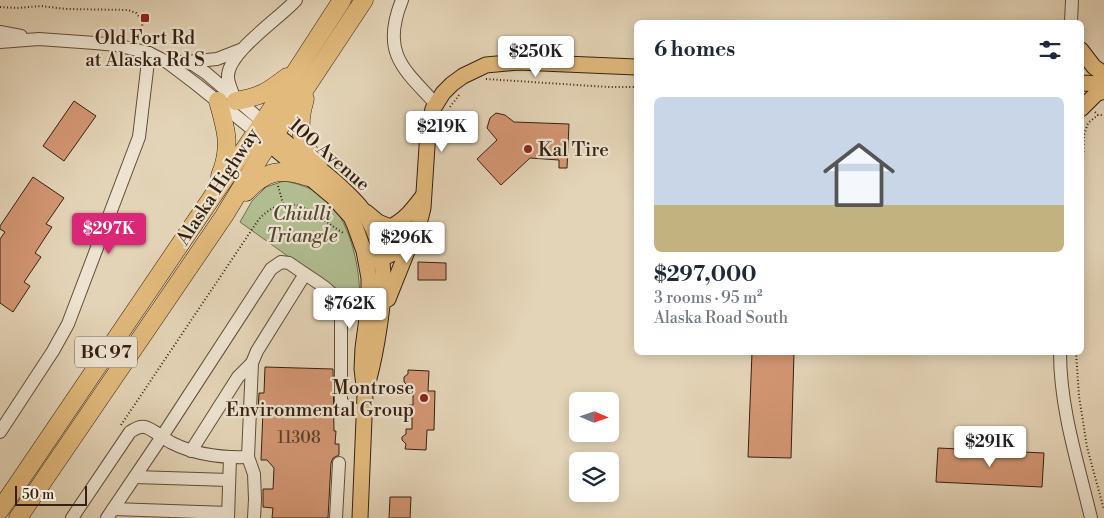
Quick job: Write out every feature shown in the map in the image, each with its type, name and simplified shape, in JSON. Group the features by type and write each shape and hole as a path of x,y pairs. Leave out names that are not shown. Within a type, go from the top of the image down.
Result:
{"highway":[{"name":"Alaska Highway","path":"0,510 259,127 342,0"},
{"name":"Alaska Highway","path":"18,518 224,216 364,0"},
{"path":"212,195 225,162 227,151 227,101 258,97 269,91 297,69"},
{"path":"224,216 255,182 265,175 284,171 313,171 301,136 300,125 302,108 310,83"},
{"path":"0,515 11,492"}],"main road":[{"path":"1084,54 1094,67 1104,74"},
{"path":"380,327 391,291 420,220 424,194 428,131 443,105 452,84 463,76 486,65 518,62 634,67"},
{"path":"1084,83 1104,84"},
{"path":"1084,106 1096,94 1104,91"},
{"name":"100 Avenue","path":"259,127 273,140 362,208 376,236 382,259 384,282 380,327 365,394"},
{"name":"100 Avenue","path":"313,171 350,217 360,238 367,262 369,303 362,370 365,394 360,518"},
{"path":"362,208 378,222 390,226 408,215 424,194"},
{"path":"367,262 397,253 413,238"}],"street":[{"path":"167,62 217,59 240,50 296,0"},
{"path":"402,0 394,28 396,54 405,71 443,105"},
{"path":"1071,20 1072,0"},
{"path":"0,32 39,39 116,45 146,52 167,62 227,101 259,127"},
{"path":"0,42 39,39"},
{"path":"227,101 228,71 240,50"},
{"path":"0,432 56,346 68,324 139,137 146,52"},
{"path":"186,62 206,73 227,101 259,127"},
{"path":"110,514 271,269 280,262 289,263 331,291 340,303 342,312 341,401 345,407 352,410 364,410"},
{"path":"254,518 254,474 248,457 252,363 256,351 305,274"},
{"path":"1060,355 1062,391 1066,413 1091,518"},
{"path":"191,451 238,377 252,363"},
{"path":"72,518 130,432 137,427 146,427 161,438 191,451 230,458 248,457"},
{"path":"110,514 228,516 230,458"},
{"path":"336,518 339,463"},
{"path":"135,477 229,480"}],"path":[{"path":"0,7 40,6 66,9 128,10 136,13 142,20 146,52"},
{"path":"481,80 503,79 608,88 634,87"},
{"path":"443,105 461,93"},
{"path":"1084,135 1088,123 1098,115"},
{"path":"276,181 283,203"},
{"path":"118,429 266,211 283,203 297,205 308,209 351,237"},
{"path":"1076,355 1079,396 1087,447 1104,510"}],"green space":[{"name":"Chiulli Triangle","path":"284,181 298,184 318,193 334,207 341,217 355,255 360,295 359,307 240,222 252,201 266,187"}],"building":[{"path":"74,101 96,116 64,161 43,146"},
{"name":"Kal Tire","path":"496,113 505,115 514,122 569,124 567,168 559,168 559,160 530,158 501,185 477,159 497,140 487,128 490,118"},
{"path":"33,177 64,198 46,224 52,227 35,253 41,257 24,282 30,286 13,312 0,303 0,239 5,232 0,229 0,226"},
{"path":"418,262 446,263 446,280 418,280"},
{"path":"752,355 794,355 791,458 748,457"},
{"path":"265,367 333,369 334,431 336,431 335,444 339,444 339,455 333,458 331,463 328,518 272,518 273,508 263,507 263,489 273,489 274,468 267,460 261,460 263,411 258,411 259,393 264,393"},
{"path":"408,370 429,371 428,391 435,391 434,430 427,430 426,450 405,449 406,444 402,440 402,437 406,434 406,429 412,429 412,414 407,414 407,407 413,405 413,390 407,390 407,385 404,382 404,377 408,374"},
{"path":"938,448 1044,453 1042,487 936,482"},
{"path":"390,497 411,497 410,518 389,518"}],"place":[{"name":"Old Fort Rd at Alaska Rd S","path":"145,18"},
{"name":"Kal Tire","path":"528,149"},
{"name":"Montrose Environmental Group","path":"424,398"}]}
